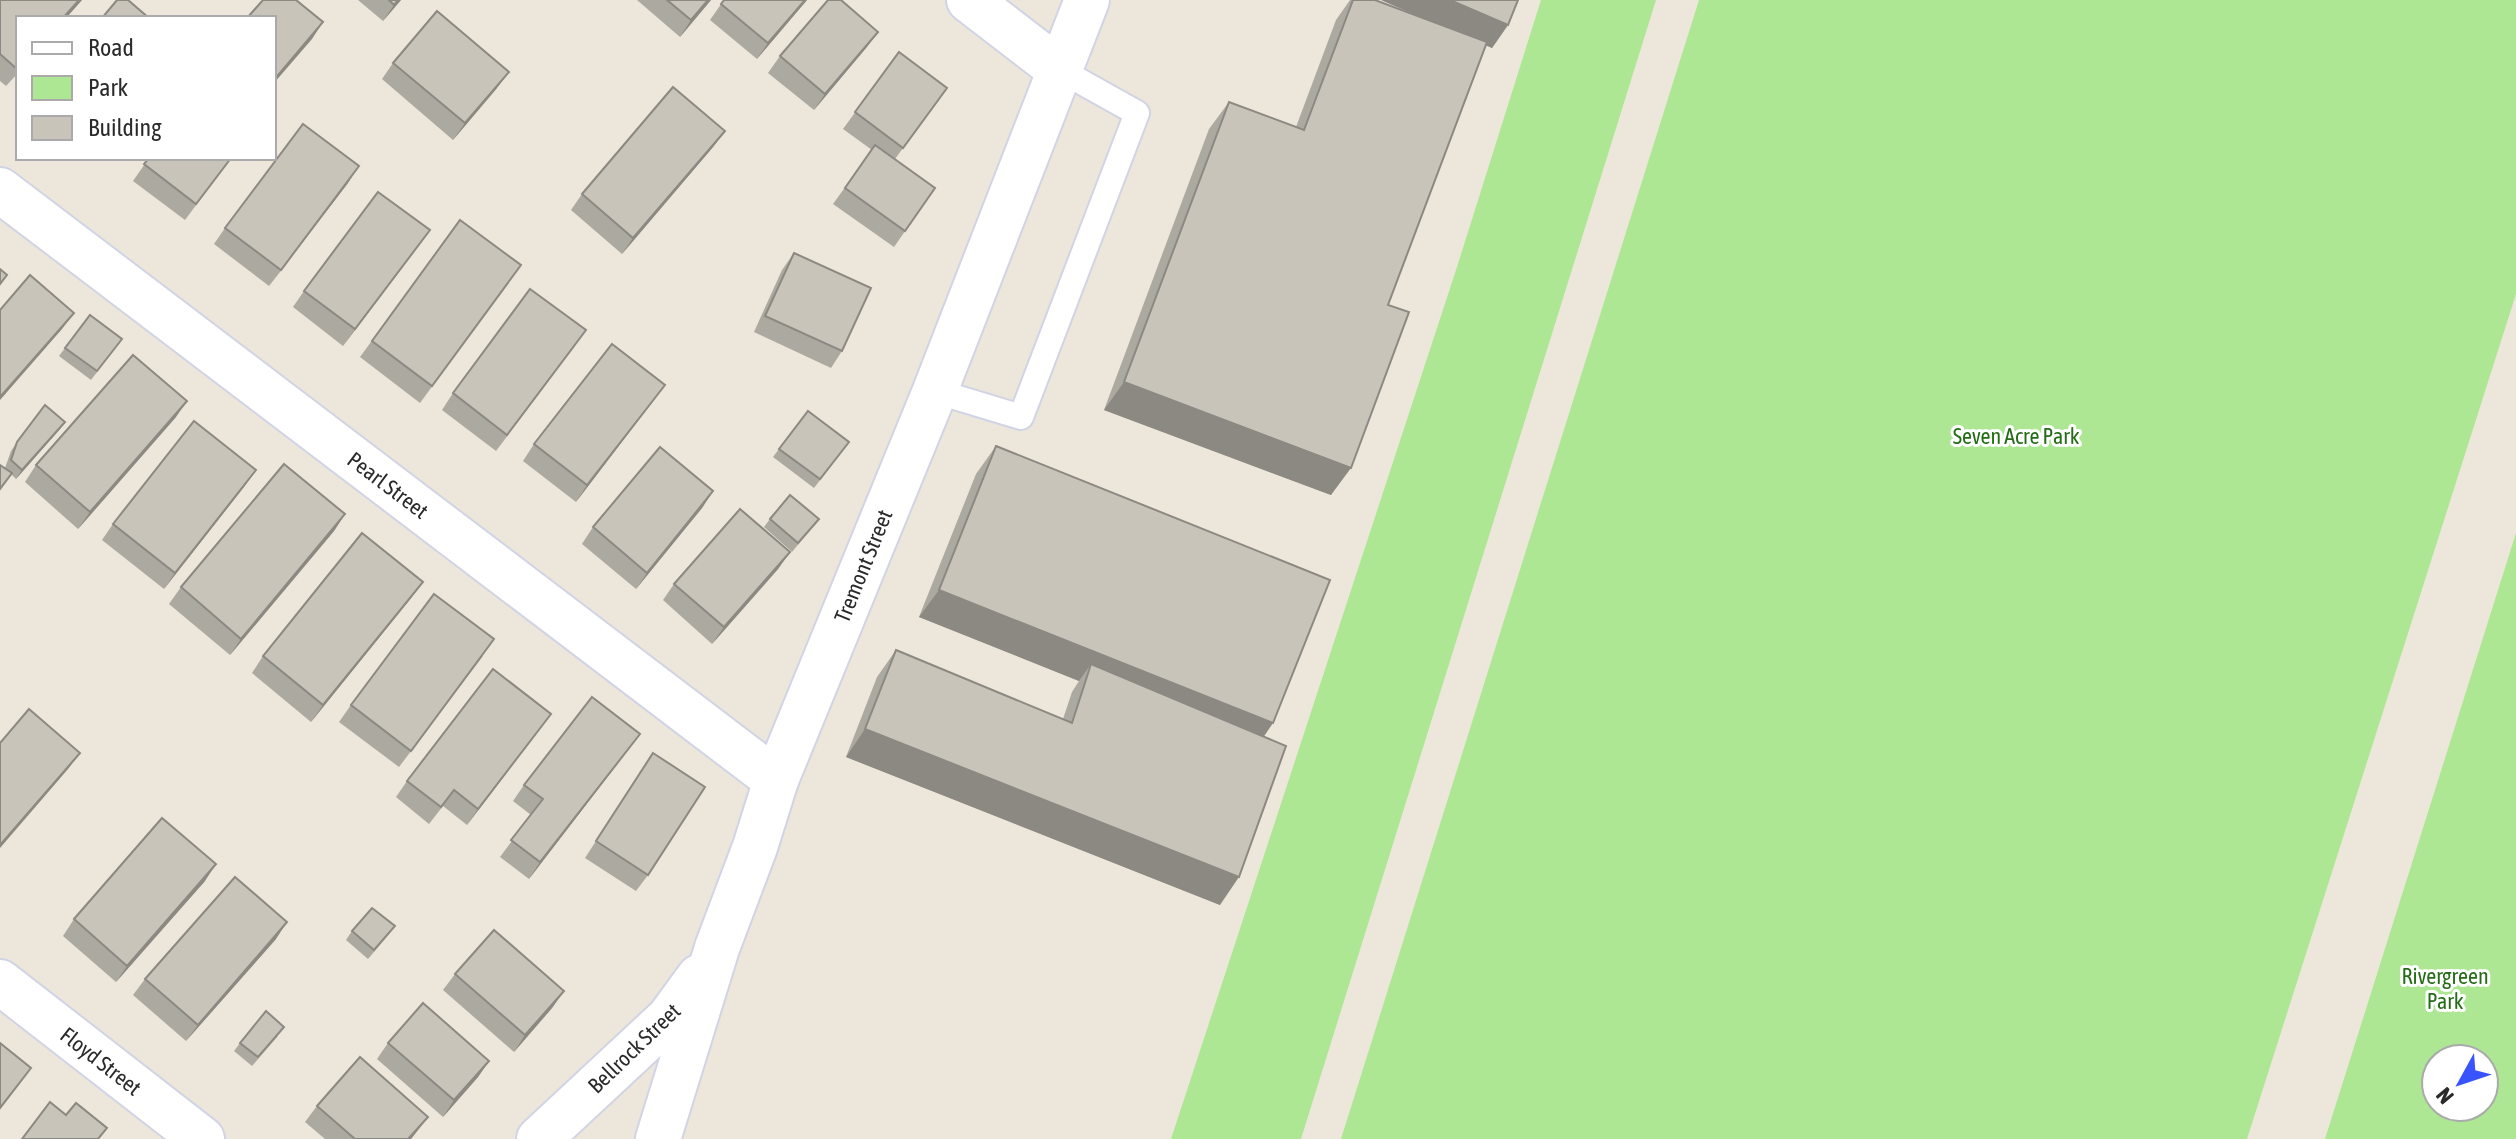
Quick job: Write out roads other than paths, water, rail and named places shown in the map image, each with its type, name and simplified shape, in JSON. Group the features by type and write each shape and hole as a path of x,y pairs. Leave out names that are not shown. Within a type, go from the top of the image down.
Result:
{"street":[{"path":"969,0 1060,70"},
{"name":"Tremont Street","path":"658,1139 717,948 776,780 935,391 1087,0"},
{"name":"Pearl Street","path":"0,190 776,780"},
{"name":"Bellrock Street","path":"539,1139 669,1018 717,948"},
{"name":"Floyd Street","path":"0,982 202,1139"}],"lane":[{"path":"935,391 1021,417 1137,113 1060,70"}],"park label":[{"name":"Seven Acre Park","path":"2016,436"},
{"name":"Rivergreen Park","path":"2445,988"}]}
